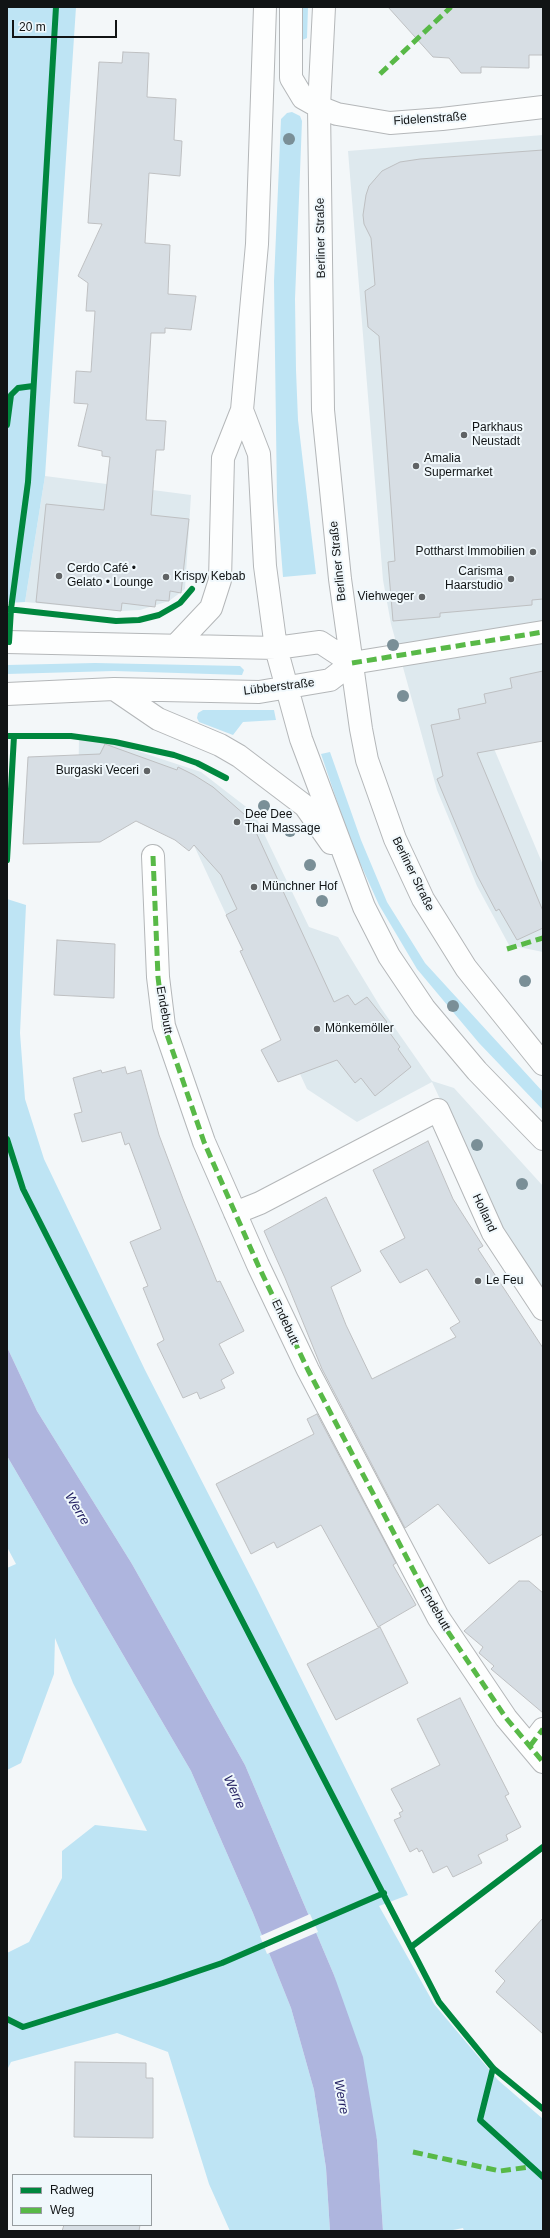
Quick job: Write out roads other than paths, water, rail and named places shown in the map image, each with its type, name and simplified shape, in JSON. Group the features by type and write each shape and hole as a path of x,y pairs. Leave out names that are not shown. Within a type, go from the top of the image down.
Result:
{"main road":[{"path":"177,644 211,608 219,590 222,568 223,458 242,410 257,244 265,7"},
{"name":"Fidelenstraße","path":"291,7 291,78 303,98 319,107 337,114 390,123 442,119 543,107"},
{"name":"Berliner Straße","path":"324,7 319,107 323,410 340,579 361,729 367,760 395,839 423,899 466,968 543,1064"},
{"path":"242,410 259,454 265,566 276,648 301,739 347,867 364,907 389,956 424,1008 478,1071 543,1139"},
{"name":"Lübberstraße","path":"7,694 114,689 259,692 330,680 352,663 543,632"},
{"path":"7,642 177,644 276,648 320,642 352,663"},
{"path":"114,689 158,719 220,745 245,760 305,806 347,867"},
{"name":"Endebutt","path":"153,856 158,977 164,1026 204,1142 235,1213 308,1370 438,1617 506,1718 539,1746"},
{"name":"Holland","path":"235,1213 260,1203 438,1110 493,1233 543,1309"}],"water":[{"name":"Werre","path":"7,1347 37,1411 132,1564 245,1765 334,1975 363,2057 377,2140 383,2231 330,2231 326,2168 314,2090 291,2008 253,1913 191,1771 7,1456"}],"place":[{"name":"Parkhaus Neustadt","path":"464,435"},
{"name":"Amalia Supermarket","path":"416,466"},
{"name":"Pottharst Immobilien","path":"533,552"},
{"name":"Cerdo Café • Gelato • Lounge","path":"59,576"},
{"name":"Krispy Kebab","path":"166,577"},
{"name":"Carisma Haarstudio","path":"511,579"},
{"name":"Viehweger","path":"422,597"},
{"name":"Burgaski Veceri","path":"147,771"},
{"name":"Dee Dee Thai Massage","path":"237,822"},
{"name":"Münchner Hof","path":"254,887"},
{"name":"Mönkemöller","path":"317,1029"},
{"name":"Le Feu","path":"478,1281"}]}
